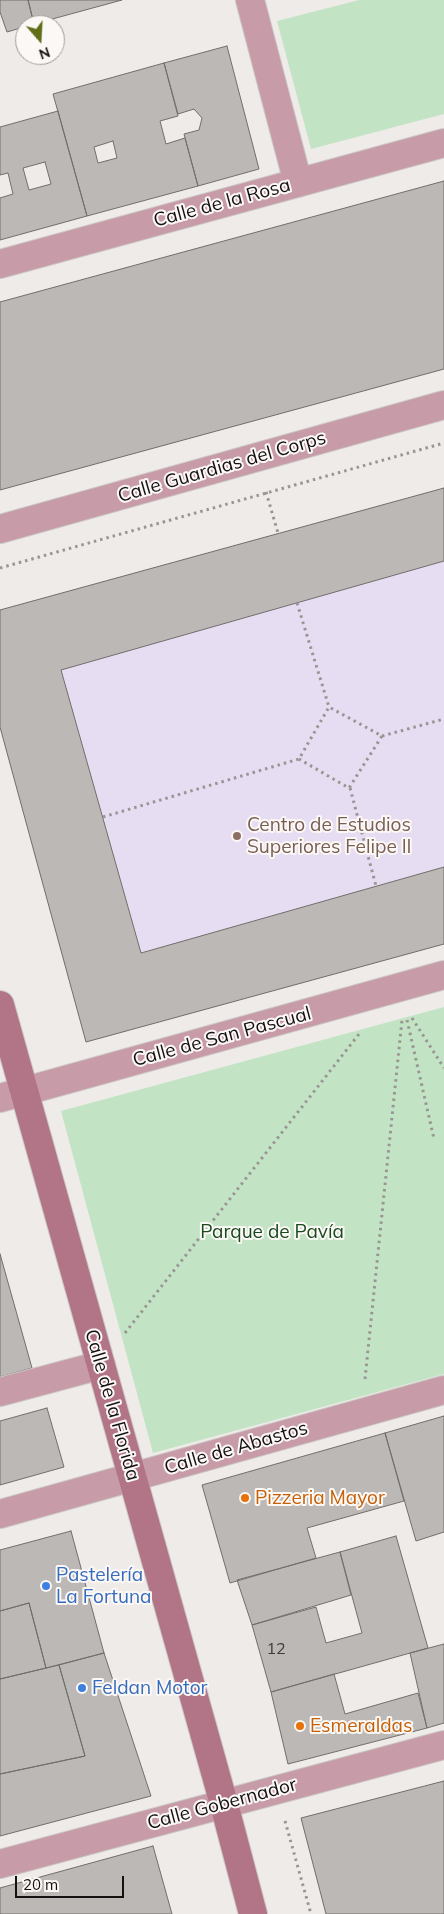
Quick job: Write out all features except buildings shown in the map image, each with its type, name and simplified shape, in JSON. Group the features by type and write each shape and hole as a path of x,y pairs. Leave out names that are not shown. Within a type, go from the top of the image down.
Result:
{"main road":[{"name":"Calle de la Florida","path":"0,1005 12,1095 101,1365 253,1914"}],"street":[{"path":"250,0 298,183"},
{"name":"Calle de la Rosa","path":"0,264 444,144"},
{"name":"Calle Guardias del Corps","path":"0,529 444,405"},
{"name":"Calle de San Pascual","path":"12,1095 444,975"},
{"path":"0,1392 101,1365"},
{"name":"Calle de Abastos","path":"0,1514 444,1390"},
{"name":"Calle Gobernador","path":"0,1864 444,1745"}],"path":[{"path":"0,568 444,443"},
{"path":"266,492 278,533"},
{"path":"297,602 329,708 382,736"},
{"path":"103,817 299,759 329,708"},
{"path":"350,788 382,736 444,719"},
{"path":"299,759 350,788 376,886"},
{"path":"406,1014 444,1068"},
{"path":"406,1014 434,1139"},
{"path":"365,1380 406,1014"},
{"path":"120,1339 364,1028"},
{"path":"284,1818 311,1914"}],"shaded area":[{"name":"Centro de Estudios Superiores Felipe II","path":"444,488 444,944 86,1042 0,727 0,610"}],"green space":[{"path":"359,0 444,0 444,114 311,149 277,21"},
{"name":"Parque de Pavía","path":"444,1007 444,1374 153,1453 61,1111"}],"place":[{"name":"Centro de Estudios Superiores Felipe II","path":"237,836"},
{"name":"Pizzeria Mayor","path":"245,1498"},
{"name":"Pastelería La Fortuna","path":"46,1586"},
{"name":"Feldan Motor","path":"82,1688"},
{"name":"Esmeraldas","path":"300,1726"}]}
